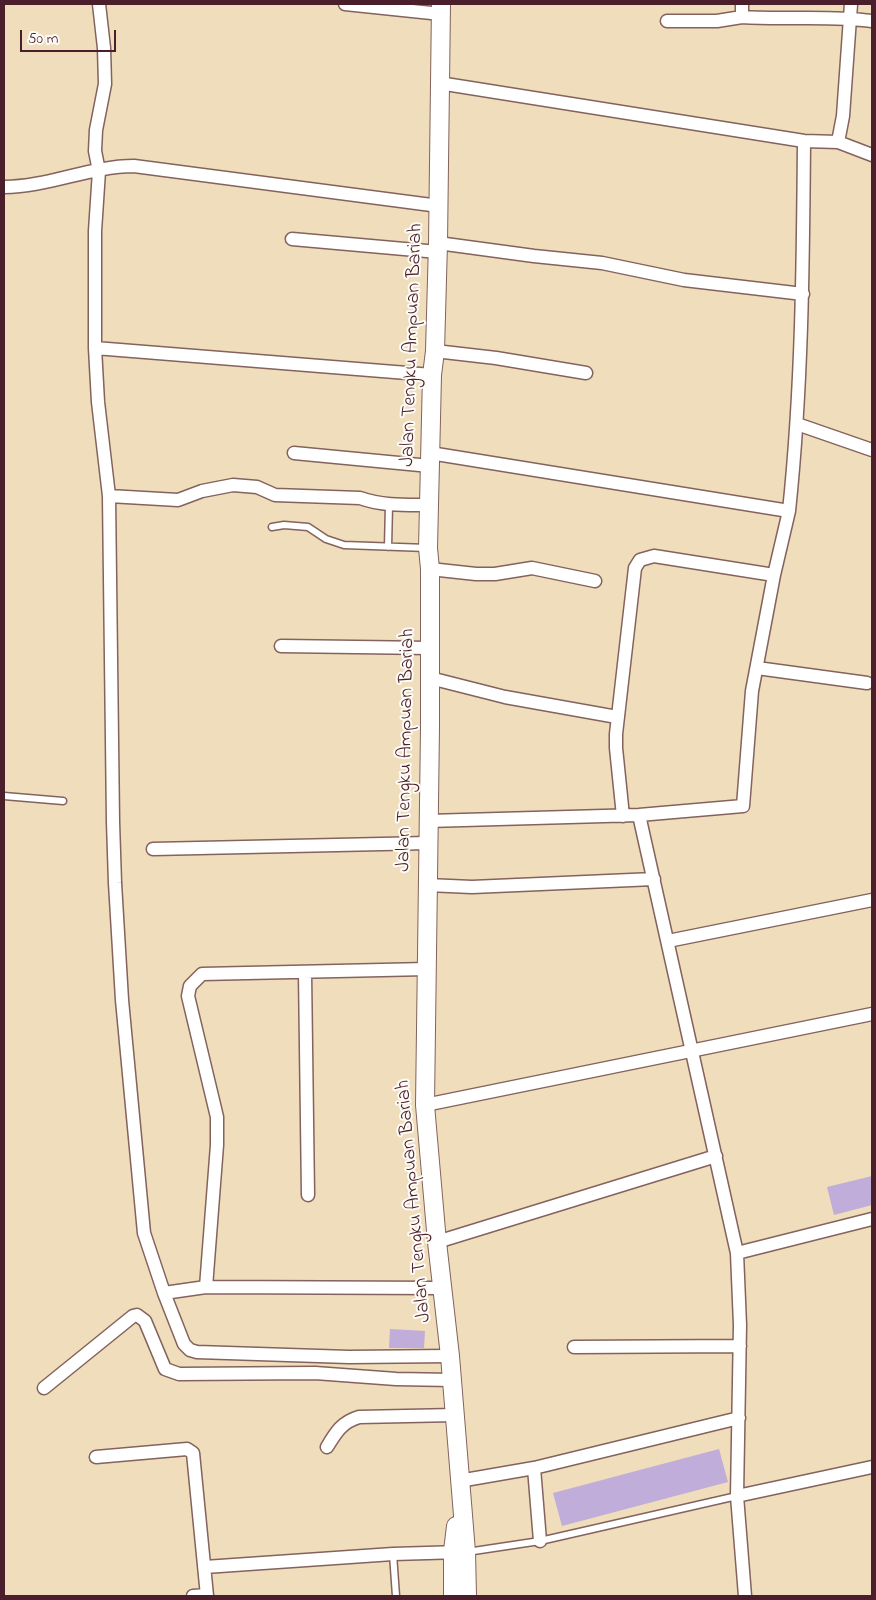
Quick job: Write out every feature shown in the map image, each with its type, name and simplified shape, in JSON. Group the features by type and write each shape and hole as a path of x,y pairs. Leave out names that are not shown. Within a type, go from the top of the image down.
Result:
{"main road":[{"name":"Jalan Tengku Ampuan Bariah","path":"441,9 439,206 435,352 432,375 428,548 430,569 430,678 425,1105 455,1415 459,1488 459,1552 453,1596"},
{"name":"Jalan Tengku Ampuan Bariah","path":"459,1552 468,1596"}],"street":[{"path":"99,4 104,48 105,84 96,130 95,151 100,171 95,231 95,348 98,402 109,496 113,822 122,1000 144,1233 184,1344 190,1350 197,1352 350,1357 450,1356"},
{"path":"345,4 441,9"},
{"path":"742,4 742,17"},
{"path":"838,142 843,116 851,4"},
{"path":"667,21 718,21 742,17 872,20"},
{"path":"439,84 804,141 838,142 872,155"},
{"path":"428,821 623,816 743,806 750,706 774,575 789,511 797,424 803,294 804,141"},
{"path":"4,187 33,185 115,166 134,166 439,206"},
{"path":"292,239 438,247 602,263 684,280 803,294"},
{"path":"95,348 432,375"},
{"path":"435,352 496,358 586,374"},
{"path":"797,424 872,450"},
{"path":"294,453 430,459 789,511"},
{"path":"109,496 178,500 202,491 233,485 257,487 275,495 360,498 389,505 429,506"},
{"path":"623,816 616,748 618,717 635,568 640,560 654,556 774,575"},
{"path":"430,569 495,574 532,568 595,581"},
{"path":"281,646 430,648"},
{"path":"757,668 867,683"},
{"path":"430,678 505,697 618,717"},
{"path":"639,815 737,1252 740,1346 737,1496 745,1596"},
{"path":"153,848 428,843"},
{"path":"428,885 472,887 654,879"},
{"path":"668,941 872,900"},
{"path":"206,1287 218,1144 217,1118 188,996 190,986 202,974 427,969"},
{"path":"305,973 308,1195"},
{"path":"425,1105 872,1014"},
{"path":"437,1242 716,1156"},
{"path":"737,1252 872,1219"},
{"path":"164,1292 206,1287 442,1288"},
{"path":"44,1388 133,1316 138,1315 145,1321 165,1369 185,1375 316,1373 396,1379 452,1380"},
{"path":"574,1347 740,1346"},
{"path":"248,1374 256,1354"},
{"path":"327,1447 341,1426 348,1420 359,1417 455,1415"},
{"path":"459,1488 739,1418"},
{"path":"96,1458 186,1449 192,1452 194,1455 207,1596 193,1596"},
{"path":"737,1496 872,1467"},
{"path":"534,1468 540,1541"},
{"path":"204,1567 394,1554 459,1552"}],"lane":[{"path":"388,547 389,505"},
{"path":"272,527 284,525 308,527 326,538 344,545 428,548"},
{"path":"4,796 63,801"},
{"path":"459,1552 540,1541 737,1496"},
{"path":"394,1554 396,1596"}],"building":[{"path":"872,1176 872,1205 834,1215 827,1187"},
{"path":"390,1329 425,1331 424,1348 389,1348"},
{"path":"719,1449 728,1482 562,1526 553,1493"}]}
